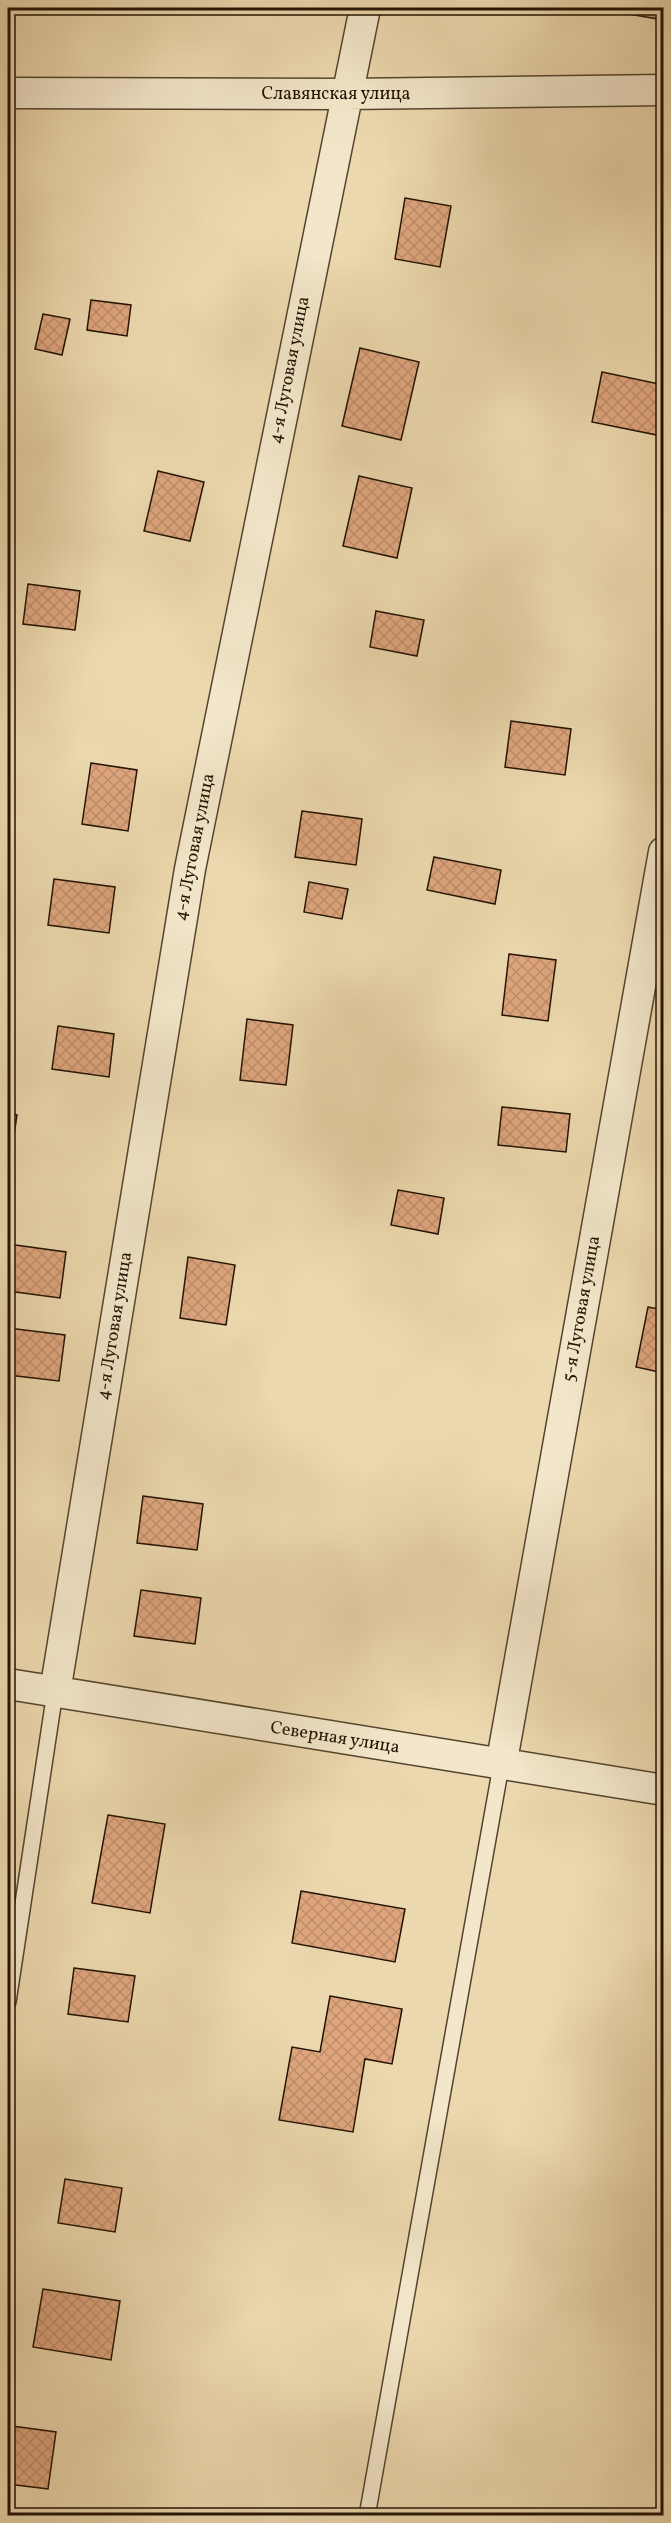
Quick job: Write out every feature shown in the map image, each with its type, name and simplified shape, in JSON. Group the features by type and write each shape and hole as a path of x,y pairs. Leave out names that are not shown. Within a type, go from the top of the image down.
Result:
{"street":[{"name":"4-я Луговая улица","path":"55,1692 190,869 365,8"},
{"name":"Славянская улица","path":"8,93 346,94 663,90"},
{"name":"5-я Луговая улица","path":"501,1766 663,852"},
{"name":"Северная улица","path":"8,1684 501,1766 663,1790"}],"lane":[{"path":"8,2002 55,1692"},
{"path":"367,2516 501,1766"}],"building":[{"path":"265,8 303,8 302,13"},
{"path":"629,8 664,8 664,20 628,14"},
{"path":"405,198 451,206 440,267 395,259"},
{"path":"91,300 131,305 127,336 87,330"},
{"path":"43,314 70,319 62,355 35,349"},
{"path":"360,348 419,362 401,440 342,426"},
{"path":"602,372 664,385 664,401 657,435 592,422"},
{"path":"158,471 204,482 190,541 144,531"},
{"path":"359,476 412,488 397,558 343,546"},
{"path":"28,584 80,591 75,630 23,624"},
{"path":"376,611 424,620 417,656 370,647"},
{"path":"511,721 571,729 565,775 505,767"},
{"path":"91,763 137,770 128,831 82,824"},
{"path":"302,811 362,819 356,865 295,857"},
{"path":"434,857 501,870 495,904 427,890"},
{"path":"54,879 115,887 109,933 48,925"},
{"path":"309,882 348,889 342,919 304,912"},
{"path":"509,954 556,960 548,1021 502,1015"},
{"path":"247,1019 293,1025 286,1085 240,1080"},
{"path":"58,1026 114,1034 109,1077 52,1069"},
{"path":"502,1107 570,1114 566,1152 498,1145"},
{"path":"8,1114 17,1115 10,1161 8,1161"},
{"path":"398,1190 444,1198 438,1234 391,1225"},
{"path":"8,1244 66,1252 60,1298 8,1291"},
{"path":"188,1257 235,1265 226,1325 180,1318"},
{"path":"648,1307 664,1310 664,1373 636,1367"},
{"path":"8,1328 65,1335 59,1381 8,1375"},
{"path":"143,1496 203,1504 197,1550 137,1543"},
{"path":"141,1590 201,1598 195,1644 134,1636"},
{"path":"108,1815 165,1824 150,1913 92,1903"},
{"path":"301,1891 405,1909 395,1962 292,1943"},
{"path":"74,1968 135,1976 128,2022 68,2014"},
{"path":"330,1996 402,2009 392,2064 365,2059 353,2132 279,2120 292,2047 320,2052"},
{"path":"65,2179 122,2188 115,2232 58,2223"},
{"path":"43,2289 120,2301 111,2360 33,2347"},
{"path":"12,2426 56,2432 48,2489 8,2484"}]}
